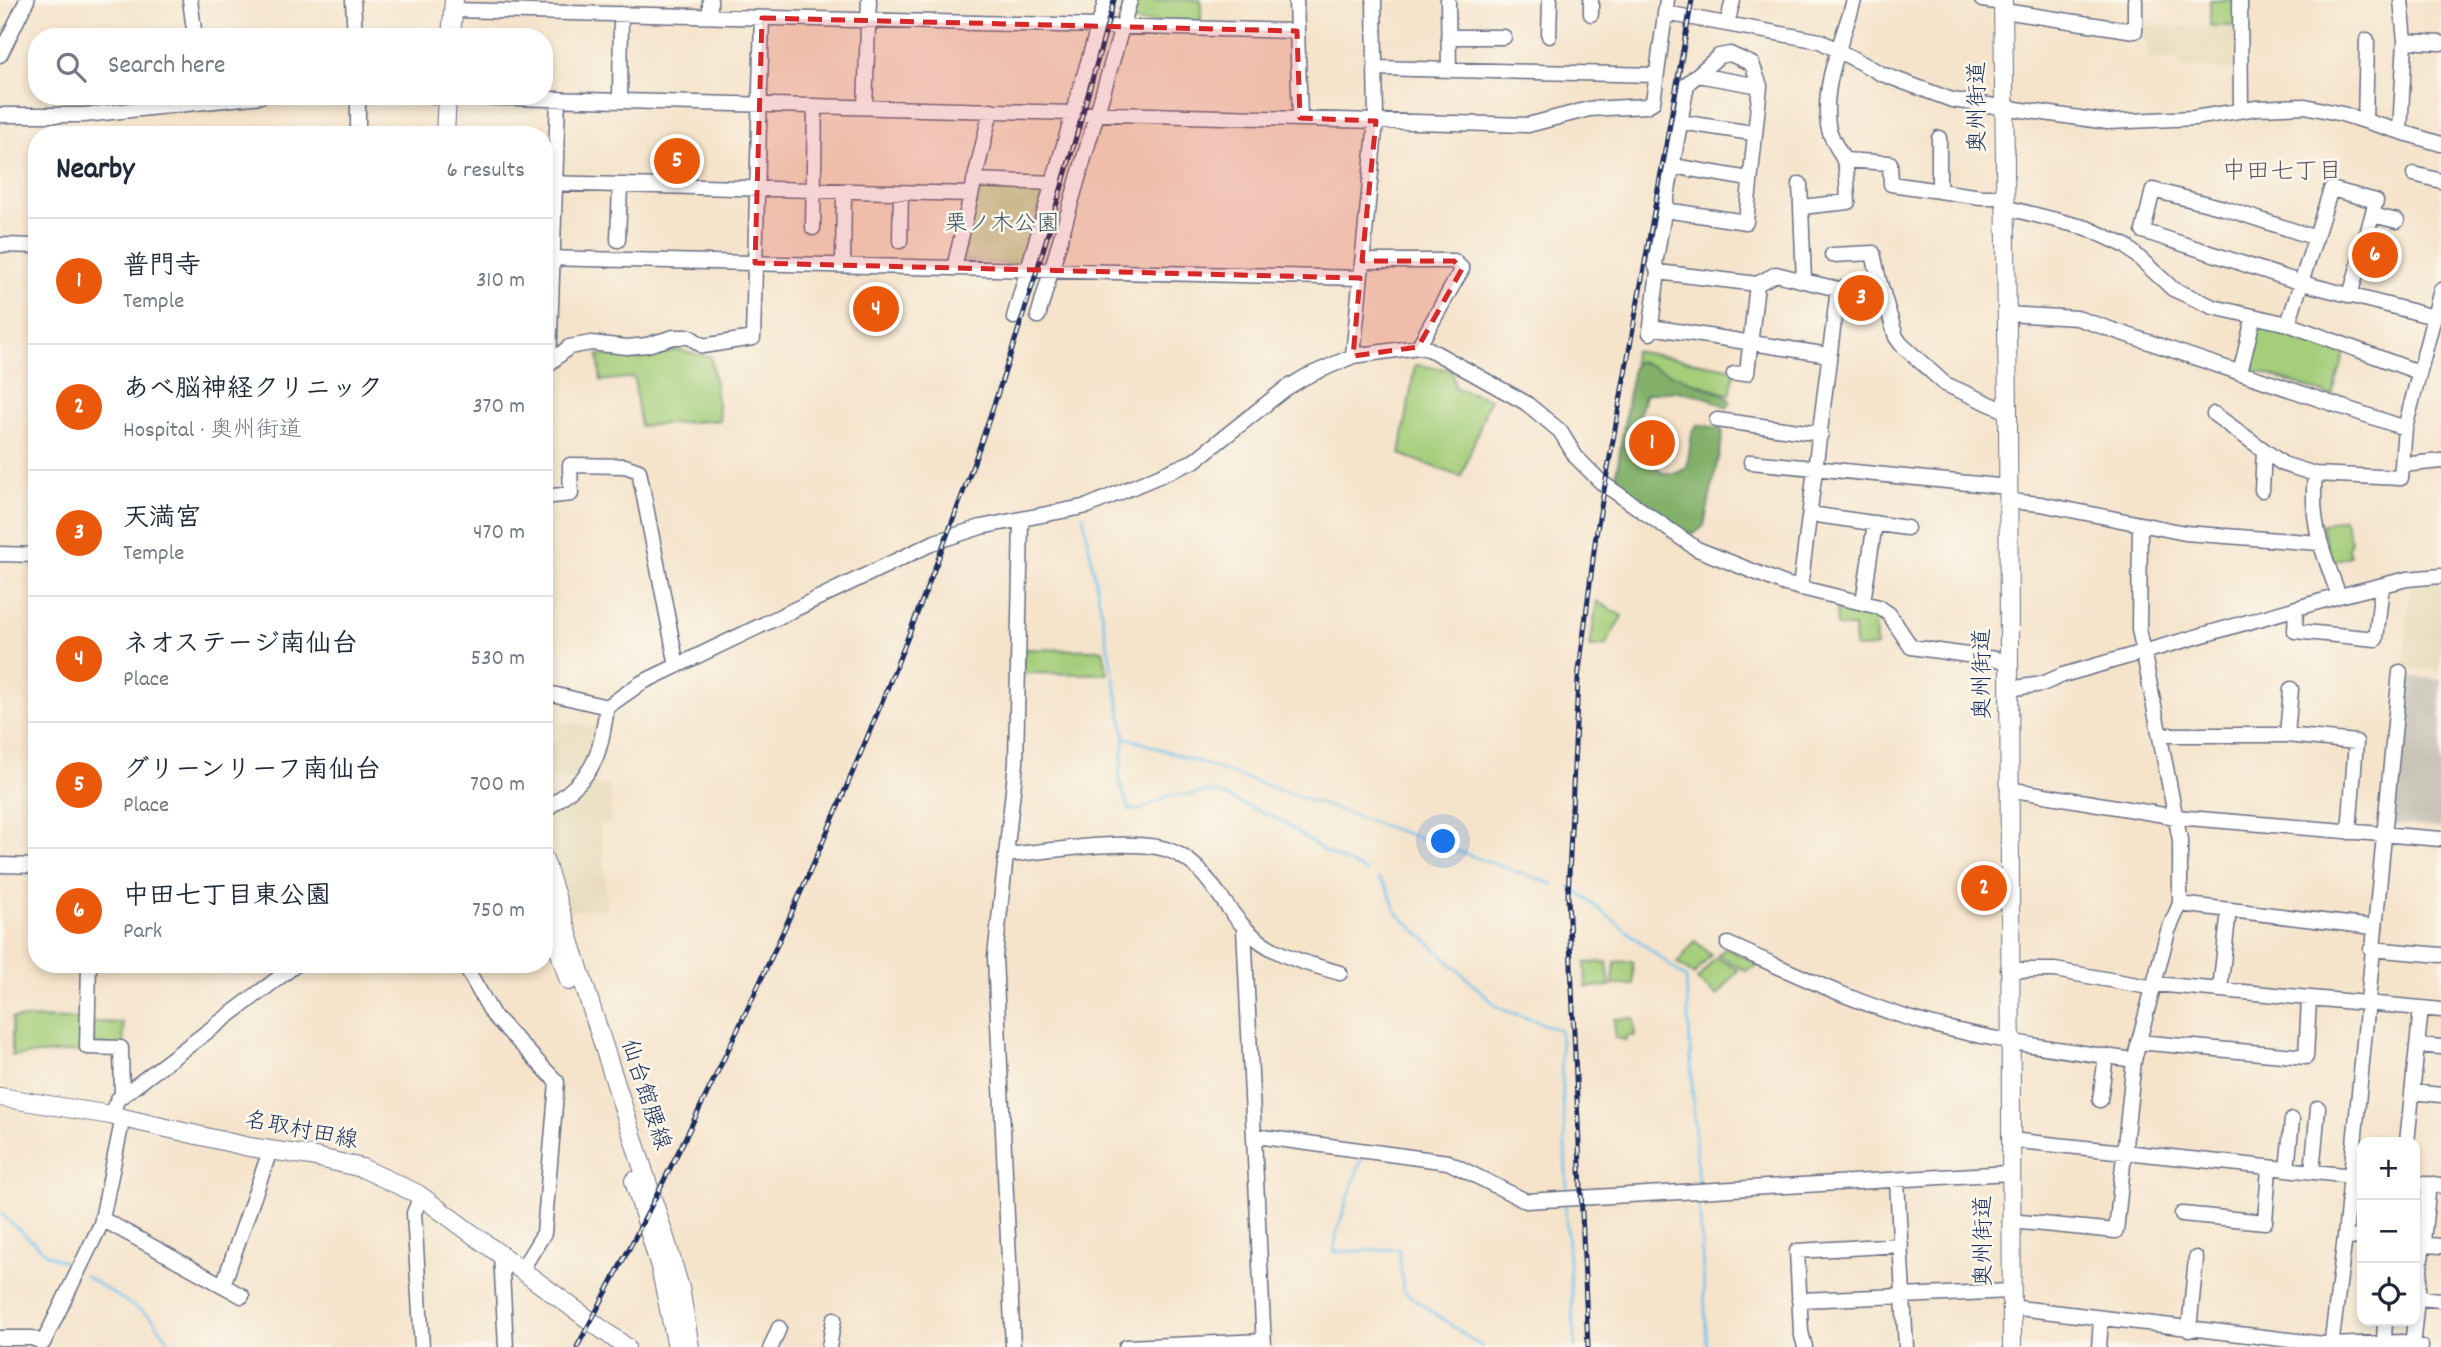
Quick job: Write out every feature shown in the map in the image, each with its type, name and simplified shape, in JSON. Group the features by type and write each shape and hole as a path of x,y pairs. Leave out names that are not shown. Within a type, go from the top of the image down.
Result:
{"main road":[{"path":"452,28 453,5"},
{"name":"奥州街道","path":"2003,5 2008,412 2008,970 2012,1347"},
{"path":"445,126 446,105"},
{"name":"仙台館腰線","path":"553,887 680,1288 690,1347"},
{"name":"仙台館腰線","path":"553,931 660,1267 677,1347"},
{"name":"名取村田線","path":"0,1097 117,1116 270,1151 311,1156 362,1168 421,1196 626,1347"}],"street":[{"path":"0,55 27,0"},
{"path":"190,0 194,28"},
{"path":"353,0 355,28"},
{"path":"710,0 710,16"},
{"path":"865,107 869,0"},
{"path":"1014,317 1107,0"},
{"path":"1038,316 1130,0"},
{"path":"1296,0 1300,118"},
{"path":"1353,356 1376,121 1374,0"},
{"path":"1448,0 1449,69"},
{"path":"1549,36 1550,0"},
{"path":"1727,24 1733,0"},
{"path":"1801,207 1848,202 1844,160 1833,145 1828,124 1832,65 1840,52 1854,0"},
{"path":"1982,0 2135,31 2135,0"},
{"path":"2240,0 2241,110"},
{"path":"2400,131 2405,41 2401,0"},
{"path":"453,5 565,6 621,14 1297,31"},
{"path":"553,99 1528,125 1588,109 1646,106 1653,102 1666,6 1727,24 1820,41 1882,74 1937,97 2108,122 2194,118 2241,110 2305,106 2441,144"},
{"path":"620,101 621,14"},
{"path":"553,361 569,347 591,343 627,347 647,345 674,337 690,337 703,346 753,338 762,18"},
{"path":"1448,37 1504,37"},
{"path":"2365,121 2367,40"},
{"path":"2405,41 2441,43"},
{"path":"1665,210 1746,222 1752,133 1760,86 1752,64 1730,54 1719,56 1687,84 1655,264 1658,272 1650,330 1829,355"},
{"path":"1376,68 1655,75"},
{"path":"1697,75 1760,86"},
{"path":"553,152 558,99"},
{"path":"0,115 84,115 158,105"},
{"path":"358,105 358,126"},
{"path":"813,228 815,106"},
{"path":"954,268 991,110"},
{"path":"1680,122 1752,133"},
{"path":"1939,138 1939,190"},
{"path":"1844,160 1890,163 1891,184 2004,202 2097,232 2126,246 2173,289 2213,307 2288,324 2418,372"},
{"path":"1673,166 1749,178"},
{"path":"2414,174 2441,181"},
{"path":"553,183 901,193 1055,183"},
{"path":"1800,184 1804,281"},
{"path":"618,240 620,186"},
{"path":"2288,324 2331,189 2376,201 2350,296"},
{"path":"2316,239 2224,208 2153,190 2143,231 2302,283 2434,317"},
{"path":"843,264 844,192"},
{"path":"900,241 901,193"},
{"path":"2373,215 2397,221"},
{"path":"0,245 28,246"},
{"path":"1832,255 1873,253 1896,337 1901,344 1944,384 2008,412"},
{"path":"553,258 1360,278"},
{"path":"1362,261 1454,261 1462,269 1418,347"},
{"path":"1658,272 1757,284 1776,274 1838,289 1879,280"},
{"path":"1734,374 1746,373 1757,284"},
{"path":"1800,588 1838,289"},
{"path":"2214,414 2283,464 2315,474 2401,478 2405,428 2441,290"},
{"path":"2006,314 2077,318 2405,428"},
{"path":"2240,373 2253,318"},
{"path":"553,804 577,787 592,770 601,749 607,707 625,692 935,542 981,527 1088,506 1194,461 1285,389 1353,356 1418,347 1451,360 1526,403 1560,431 1576,457 1601,482 1697,549 1800,588 1863,602 1889,614 1911,647 2008,661"},
{"path":"1717,420 1821,434"},
{"path":"2262,490 2264,450"},
{"path":"1751,461 1817,470 1844,469 2008,494 2041,505 2140,526 2320,543"},
{"path":"2402,465 2441,461"},
{"path":"553,496 571,494 570,465 625,466 639,471 677,666"},
{"path":"2315,474 2311,507 2320,543 2339,596"},
{"path":"1810,514 1907,528"},
{"path":"1013,1347 995,957 1016,763 1021,521"},
{"path":"1863,602 1875,523"},
{"path":"2010,1221 2116,1231 2134,1060 2168,930 2180,904 2180,839 2143,651 2138,598 2140,526"},
{"path":"0,554 28,555"},
{"path":"2009,689 2042,684 2143,651 2339,596 2382,585 2441,576"},
{"path":"2297,608 2295,631 2376,639 2382,585"},
{"path":"2331,1346 2345,1237 2356,1177 2366,1004 2400,672"},
{"path":"2287,734 2291,689"},
{"path":"553,694 607,707"},
{"path":"2160,735 2287,734 2356,742 2348,832"},
{"path":"2008,789 2176,817 2441,839"},
{"path":"1007,855 1126,846 1158,847 1197,866 1244,928 1277,952 1340,973"},
{"path":"0,865 28,866"},
{"path":"2180,904 2373,927"},
{"path":"2220,989 2229,910"},
{"path":"1126,1347 1264,1344 1244,928"},
{"path":"1728,944 1860,1000 1922,1021 2010,1042 2134,1060"},
{"path":"2371,949 2441,955"},
{"path":"2008,970 2055,970 2154,986 2220,989 2309,1000 2441,1010"},
{"path":"0,1338 24,1338 46,1345 102,1219 122,1096 121,1048 87,1047 89,973"},
{"path":"122,1096 285,973"},
{"path":"469,973 493,1015 557,1082 544,1233 522,1269"},
{"path":"2138,1042 2306,1057 2309,1000"},
{"path":"2408,1137 2421,1008"},
{"path":"2418,1045 2441,1047"},
{"path":"2100,1100 2106,1056"},
{"path":"2412,1092 2441,1095"},
{"path":"2312,1172 2318,1108"},
{"path":"2287,1169 2292,1120"},
{"path":"1256,1136 1448,1162 1526,1201 2010,1173"},
{"path":"2010,1140 2356,1177"},
{"path":"223,1285 270,1151"},
{"path":"2182,1214 2265,1222 2269,1168"},
{"path":"1898,1180 1906,1347"},
{"path":"2420,1237 2428,1184"},
{"path":"421,1196 414,1213 422,1347"},
{"path":"102,1219 242,1296"},
{"path":"2345,1237 2357,1238"},
{"path":"2420,1244 2441,1246"},
{"path":"1805,1347 1797,1251 1901,1245"},
{"path":"501,1254 506,1347"},
{"path":"2189,1330 2196,1258"},
{"path":"1799,1300 1903,1296 2010,1299 2101,1320 2331,1346 2384,1342 2415,1346 2417,1326"},
{"path":"2420,1298 2441,1300"},
{"path":"829,1347 834,1319"},
{"path":"2099,1347 2101,1320"},
{"path":"2384,1342 2385,1326"},
{"path":"771,1347 779,1328"}],"highlighted area":[{"path":"762,18 1297,31 1300,118 1376,121 1362,261 1454,261 1462,269 1418,347 1353,356 1360,278 755,263"}],"shaded area":[{"path":"2139,25 2235,29 2234,70 2181,68 2181,60 2148,59 2148,44 2138,34"},
{"path":"2441,581 2441,671 2404,667 2410,586"},
{"path":"2404,676 2441,680 2441,828 2389,823"},
{"path":"560,721 598,727 591,759 572,780 553,781 553,742 557,742"},
{"path":"610,785 611,824 600,824 608,909 570,911 553,851 553,812 584,787"}],"green space":[{"path":"1138,0 1201,0 1201,23 1133,22"},
{"path":"2210,0 2232,0 2236,3 2236,26 2210,26"},
{"name":"栗ノ木公園","path":"979,187 1045,189 1022,265 961,260"},
{"path":"2369,238 2389,243 2382,271 2362,266"},
{"path":"2264,325 2346,350 2332,396 2254,370 2249,362 2258,330"},
{"path":"677,350 711,357 720,420 640,426 634,377 601,381 598,355 633,359"},
{"path":"1634,351 1735,369 1730,395 1633,362"},
{"path":"1638,361 1725,395 1731,402 1727,408 1688,393 1645,395 1637,423 1637,445 1662,473 1677,473 1687,467 1692,433 1697,425 1721,428 1723,434 1704,526 1694,534 1681,530 1615,484 1633,366"},
{"path":"1415,365 1452,370 1455,388 1490,399 1461,477 1400,454"},
{"path":"2344,518 2351,540 2348,548 2350,556 2332,562 2321,525"},
{"path":"1597,601 1622,616 1605,646 1590,647"},
{"path":"1839,601 1875,612 1876,647 1855,648 1854,627 1837,627 1836,605"},
{"path":"1023,649 1103,650 1108,674 1023,673"},
{"path":"1695,941 1711,955 1694,975 1677,963"},
{"path":"1725,948 1760,964 1746,971 1718,955"},
{"path":"1716,957 1738,970 1717,996 1697,980"},
{"path":"1633,961 1634,985 1613,985 1615,962"},
{"path":"1607,962 1610,986 1586,987 1585,963"},
{"path":"12,1018 86,1019 85,1051 12,1056"},
{"path":"1634,1018 1635,1036 1626,1036 1626,1040 1615,1038 1614,1019"},
{"path":"92,1022 123,1023 124,1049 93,1043"}],"waterway":[{"path":"1083,515 1125,737 1553,884"},
{"path":"1125,737 1119,780 1129,810 1141,810 1167,796 1215,792 1280,820 1324,851 1367,872"},
{"path":"1378,878 1387,888 1397,913 1499,1008 1560,1030 1567,1194"},
{"path":"1570,886 1686,978 1698,1186"},
{"path":"1362,1157 1337,1231 1334,1252 1399,1249 1403,1291 1482,1347"},
{"path":"1699,1197 1707,1347"},
{"path":"1565,1205 1575,1347"},
{"path":"0,1213 48,1255 73,1266"},
{"path":"84,1275 152,1318 174,1347"}],"railway":[{"path":"577,1347 686,1136 788,921 836,813 925,593 1008,363 1114,0"},
{"path":"1588,1347 1568,897 1578,679 1596,535 1692,0"}],"place":[{"name":"グリーンリーフ南仙台","path":"677,161"},
{"name":"中田七丁目東公園","path":"2375,255"},
{"name":"天満宮","path":"1861,298"},
{"name":"ネオステージ南仙台","path":"876,309"},
{"name":"普門寺","path":"1652,443"},
{"name":"あべ脳神経クリニック","path":"1984,888"}],"district":[{"name":"中田七丁目","path":"2282,173"}]}
